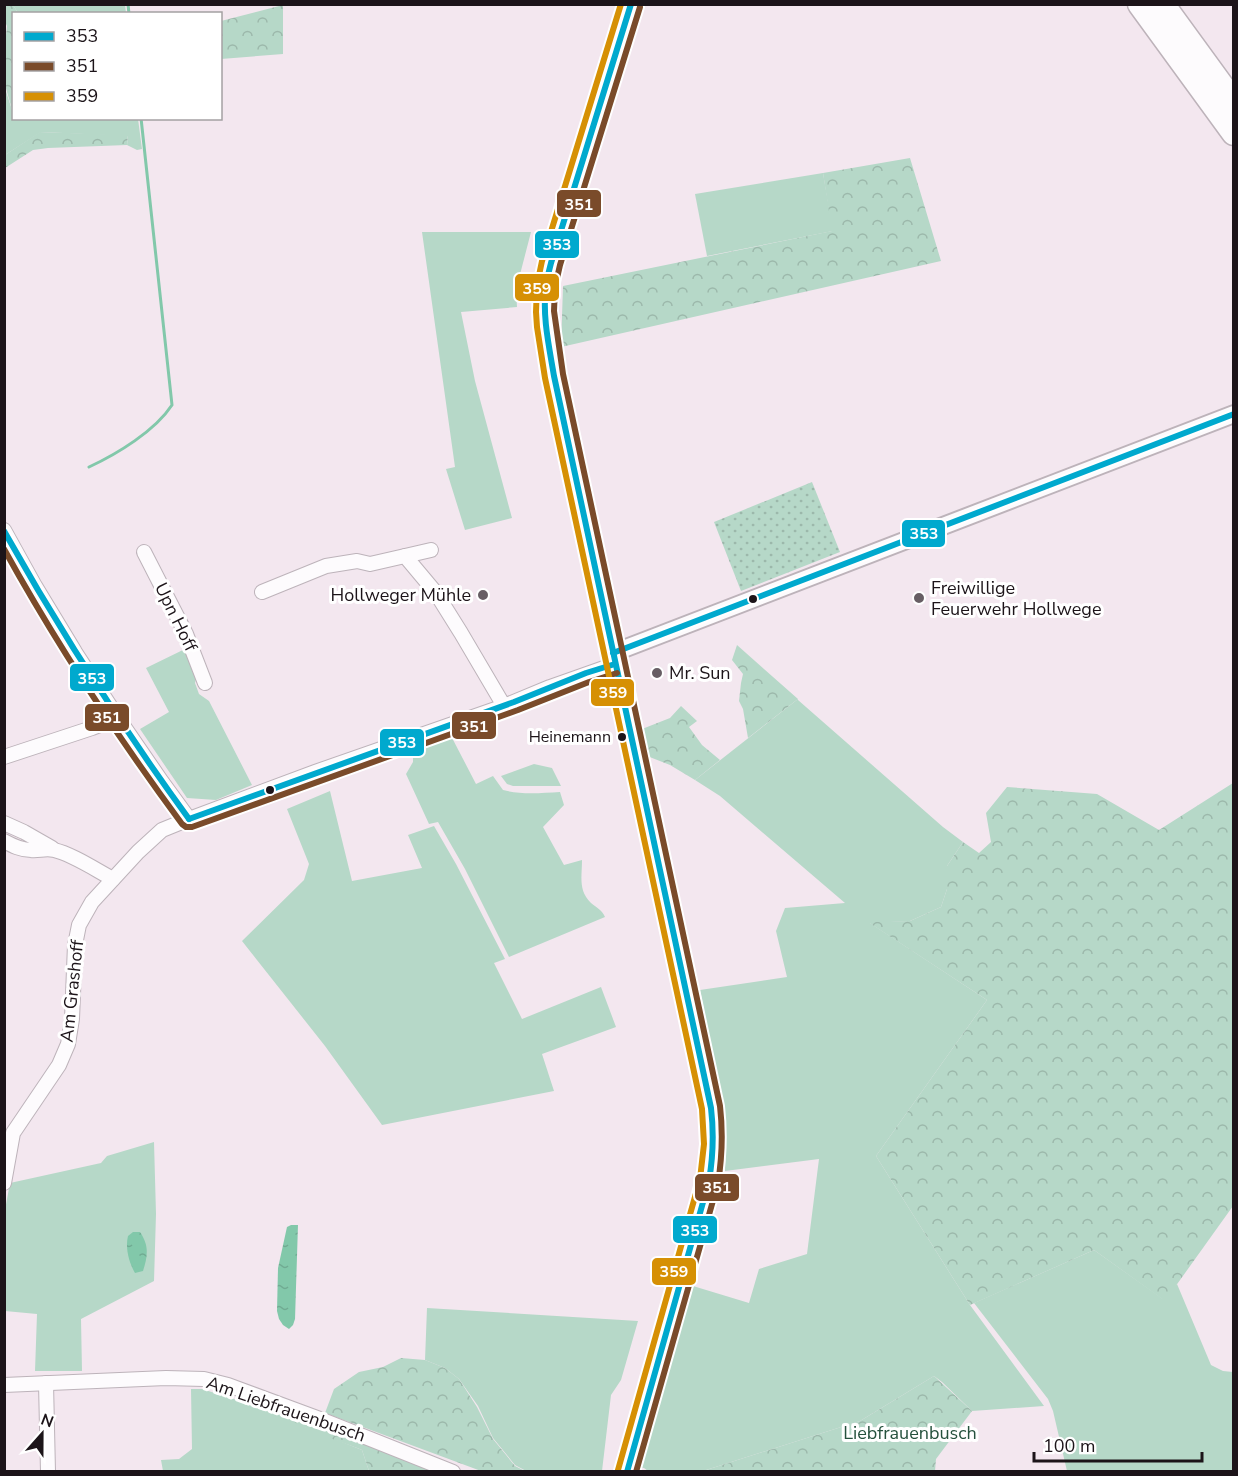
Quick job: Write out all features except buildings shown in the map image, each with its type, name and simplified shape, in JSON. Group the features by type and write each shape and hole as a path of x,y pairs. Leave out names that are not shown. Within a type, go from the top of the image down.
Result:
{"highway":[{"path":"1145,5 1233,102"},
{"path":"1145,5 1233,133"}],"street":[{"path":"627,1472 698,1224 710,1173 714,1132 711,1108 554,376 545,311 546,286 551,263 632,4"},
{"path":"614,658 1233,414"},
{"path":"4,530 35,586 118,718 189,819"},
{"path":"262,592 327,566 357,561 370,564 431,550"},
{"name":"Upn Hoff","path":"144,552 186,634 206,683"},
{"path":"405,556 436,592 504,706"},
{"name":"Am Grashoff","path":"4,1183 13,1133 59,1065 68,1044 72,1019 75,945 79,925 92,902 138,852 162,830 315,772 504,706 614,658"},
{"path":"4,757 118,718"},
{"path":"4,823 113,879"},
{"path":"4,841 22,849 53,850"},
{"name":"Am Liebfrauenbusch","path":"4,1385 166,1378 204,1379 320,1419 453,1472"},
{"path":"46,1383 48,1472"}],"green space":[{"path":"5,4 13,5 17,12 12,12 12,110 5,85 7,26"},
{"path":"13,5 125,5 126,12 17,12"},
{"path":"283,5 283,54 222,59 222,21"},
{"path":"4,85 12,110 12,120 138,120 142,149 137,150 127,145 128,136 41,132 5,155"},
{"path":"40,132 128,135 127,145 33,150 5,168 5,155"},
{"path":"910,158 941,261 561,347 563,286 832,231 823,173"},
{"path":"823,173 833,231 707,256 695,194"},
{"path":"422,232 531,232 516,290 517,307 461,312 475,381 512,518 465,530 446,469 455,467"},
{"path":"812,482 840,552 741,591 714,522"},
{"path":"737,645 798,699 748,738 743,709 739,701 743,674 732,660"},
{"path":"187,648 197,675 195,683 199,694 209,701 252,785 216,800 187,798 140,729 169,712 146,668"},
{"path":"798,699 963,842 947,866 947,889 941,907 910,921 870,923 987,1000 876,1156 970,1305 1044,1406 972,1411 934,1376 860,1421 703,1471 648,1471 638,1467 693,1286 749,1303 759,1269 807,1254 819,1159 725,1171 726,1133 722,1099 700,990 787,977 776,931 785,908 845,903 720,796 695,780"},
{"path":"681,706 697,721 689,727 702,745 720,760 695,780 670,765 642,754 637,731 670,718"},
{"path":"449,732 476,784 493,776 503,790 510,792 560,792 564,805 543,827 564,865 582,860 584,893 605,917 509,957 465,869 438,822 429,824 406,774 413,762 413,745"},
{"path":"534,764 552,768 561,786 513,786 507,784 501,776"},
{"path":"1233,783 1233,1206 1165,1301 1094,1250 970,1305 876,1156 987,1000 868,922 910,921 941,907 947,889 947,866 963,842 979,853 991,842 986,813 1007,787 1097,794 1159,830"},
{"path":"330,791 352,881 422,868 408,835 434,826 505,959 494,963 522,1019 601,987 616,1027 542,1054 554,1091 382,1125 325,1046 242,941 304,880 309,864 287,809"},
{"path":"154,1142 156,1214 154,1281 81,1319 82,1371 35,1371 37,1314 5,1311 4,1215 10,1183 101,1163 107,1156"},
{"path":"1094,1250 1163,1299 1177,1284 1211,1365 1223,1371 1233,1372 1233,1471 1067,1471 1048,1399 974,1303"},
{"path":"427,1308 638,1321 621,1380 611,1395 602,1471 526,1471 515,1465 493,1438 478,1406 459,1379 445,1368 425,1360"},
{"path":"401,1358 425,1360 445,1368 459,1379 477,1407 493,1439 515,1466 525,1471 481,1471 325,1413 334,1389 359,1372 383,1367"},
{"name":"Liebfrauenbusch","path":"934,1376 972,1411 936,1459 935,1471 703,1471 860,1421"},
{"path":"191,1389 202,1389 282,1414 305,1427 362,1450 369,1471 163,1471 161,1460 179,1459 192,1449"},
{"path":"276,1409 440,1471 369,1471 362,1450 294,1422"}],"water":[{"path":"298,1225 295,1319 289,1329 279,1319 277,1311 278,1268 287,1227"},
{"path":"133,1232 140,1232 147,1251 143,1271 135,1273 127,1250 128,1236"}],"waterway":[{"path":"128,4 129,12"},
{"path":"89,467 146,433 172,405 141,120"}],"transit line":[{"name":"359","path":"618,1470 700,1179 704,1144 702,1109 545,378 537,327 537,285 542,261 621,4"},
{"name":"353","path":"627,1472 709,1181 713,1145 712,1117 554,376 545,308 546,286 551,263 631,4"},
{"name":"351","path":"636,1472 718,1183 722,1145 721,1116 563,374 554,311 555,287 560,265 640,7"},
{"name":"353","path":"613,653 1234,414"},
{"name":"353","path":"4,531 92,678 189,819"},
{"name":"351","path":"4,549 88,690 158,791 186,827 192,827 617,673"},
{"name":"353","path":"189,819 615,664"}],"place":[{"name":"Hollweger Mühle","path":"483,595"},
{"name":"Freiwillige Feuerwehr Hollwege","path":"919,598"},
{"name":"Mr. Sun","path":"657,673"},
{"name":"Heinemann","path":"622,737"}]}
